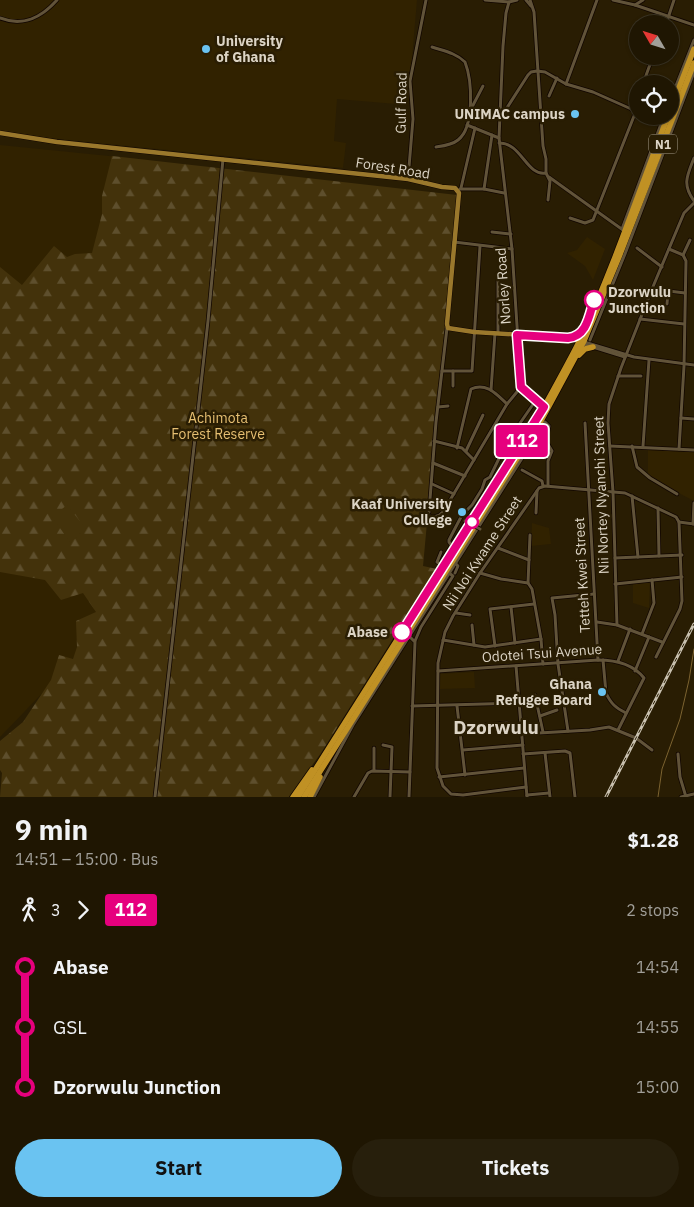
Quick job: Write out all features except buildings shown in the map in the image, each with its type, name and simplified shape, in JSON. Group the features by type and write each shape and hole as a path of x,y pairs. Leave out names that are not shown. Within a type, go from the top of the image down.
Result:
{"highway":[{"path":"679,85 694,49"},
{"name":"N1","path":"587,328 619,257 694,63"},
{"name":"N1","path":"587,328 594,300 611,264 662,125"},
{"path":"574,352 569,340 587,328"},
{"path":"574,360 585,349 587,328"},
{"path":"298,797 475,508 544,407 574,352 586,343"},
{"path":"304,797 560,393 574,360 586,343"},
{"path":"293,797 302,782 326,753"},
{"path":"310,797 326,761"}],"main road":[{"name":"Forest Road","path":"0,134 57,142 408,179 460,189"},
{"path":"460,189 447,327 474,332 496,332 547,337 586,343"}],"street":[{"path":"0,18 16,22 31,20 48,10 57,0"},
{"name":"Gulf Road","path":"408,179 413,119 410,81 426,0"},
{"path":"485,0 509,2 517,0"},
{"path":"526,0 534,12 537,71 547,175 550,181 548,200"},
{"path":"530,0 531,7"},
{"path":"566,84 597,0"},
{"path":"613,0 666,15"},
{"path":"635,5 643,0"},
{"path":"669,15 674,0"},
{"name":"Norley Road","path":"509,2 503,46 499,143 512,249 521,387"},
{"path":"679,20 694,25"},
{"path":"679,83 694,40"},
{"path":"432,47 461,58 465,62 469,84 470,109 464,134 456,142 436,147"},
{"path":"500,120 528,75 531,72 537,71 545,72 566,84 593,92 629,108"},
{"path":"694,72 626,254 586,343 649,360 694,365"},
{"path":"549,96 557,78"},
{"path":"470,109 478,98 483,86"},
{"path":"467,125 499,138"},
{"path":"570,218 588,224 593,220 630,125"},
{"path":"475,128 460,189 484,189 504,193"},
{"path":"484,189 492,135"},
{"path":"499,143 508,144 523,157 535,172 547,175 623,230"},
{"path":"694,158 686,182 687,191 694,202"},
{"path":"156,797 208,321 223,159"},
{"name":"Nii Nortey Nyanchi Street","path":"617,625 614,584 613,492 608,423 610,404 618,376 652,289 684,213 688,206 694,202"},
{"path":"492,232 510,234"},
{"path":"683,255 690,240"},
{"path":"454,242 512,249"},
{"path":"442,371 472,371 480,246"},
{"path":"637,248 662,267"},
{"path":"669,249 683,255 686,261 679,449"},
{"path":"491,390 496,332 498,273"},
{"path":"652,289 685,293"},
{"path":"667,304 668,291"},
{"path":"640,319 684,324"},
{"path":"447,327 434,441 432,484 427,515 433,517 441,514 507,404 521,387 544,407"},
{"path":"643,446 649,360"},
{"path":"453,386 454,371"},
{"path":"618,376 641,376"},
{"path":"457,448 472,389 484,387 491,390 507,404"},
{"path":"441,552 437,562 439,564 442,563 475,508 484,481 490,478 507,442 536,400"},
{"path":"438,407 448,406"},
{"path":"466,451 483,415"},
{"path":"681,418 694,419"},
{"path":"409,797 414,641 442,590 449,573 476,534 545,422 549,426 546,440 552,451 548,461 548,486"},
{"name":"Tetteh Kwei Street","path":"585,423 594,594 601,660 608,698 614,706 626,713"},
{"path":"434,441 462,448 474,460"},
{"path":"610,446 643,446 694,450"},
{"path":"632,446 638,468 650,478 677,494"},
{"path":"433,463 464,476"},
{"path":"522,470 542,480 543,486 625,493 676,516 679,522 682,555 683,596 680,608 656,657"},
{"path":"432,484 454,494"},
{"name":"Nii Noi Kwame Street","path":"439,777 436,761 436,706 439,656 443,640 455,613 480,572 537,490 543,486"},
{"path":"536,513 537,490"},
{"path":"632,496 638,557"},
{"path":"679,522 693,524 694,503"},
{"path":"452,546 449,542 462,515 475,508"},
{"path":"658,508 659,556"},
{"path":"465,521 480,529"},
{"path":"530,535 528,583 532,589 541,639 543,664"},
{"path":"498,548 530,560"},
{"path":"615,558 682,555"},
{"path":"455,563 458,566 455,573"},
{"path":"480,572 502,579 528,583"},
{"path":"614,584 682,577"},
{"path":"642,634 654,603 652,580"},
{"path":"314,797 345,740 408,635 442,590"},
{"path":"568,731 558,664 552,598 594,594"},
{"path":"495,646 490,609 534,604"},
{"path":"511,607 515,643"},
{"path":"455,613 470,614"},
{"path":"596,622 617,625 662,642"},
{"path":"472,625 474,645"},
{"path":"618,661 630,629"},
{"path":"408,635 414,641"},
{"path":"618,730 643,680 643,676 635,671 649,637"},
{"path":"443,640 495,646 541,639"},
{"name":"Odotei Tsui Avenue","path":"438,671 601,660 618,661 635,671"},
{"path":"516,666 527,796 550,795 545,753"},
{"path":"535,695 543,732"},
{"path":"412,706 519,704"},
{"path":"458,706 465,775"},
{"path":"540,716 557,710"},
{"path":"460,727 507,723"},
{"path":"522,734 590,730 605,727 618,730 636,738 652,750"},
{"path":"383,745 392,747 390,797"},
{"path":"463,750 523,745"},
{"path":"374,748 374,770"},
{"path":"523,754 566,751 570,753 575,797"},
{"path":"678,754 680,777 686,796"},
{"path":"524,768 439,777 447,791 454,796 526,787"},
{"path":"354,797 368,773 374,770 410,772"},
{"path":"501,797 502,791"},
{"path":"681,797 694,794"}],"shaded area":[{"name":"University of Ghana","path":"0,0 417,0 408,105 337,99 334,141 346,143 343,168 0,133"},
{"path":"0,145 149,160 131,311 0,298"},
{"path":"587,237 605,249 593,280 585,266 567,253 577,250"},
{"path":"648,450 694,452 694,501 648,477"},
{"path":"0,518 115,609 51,684 0,737"},
{"path":"532,523 549,528 551,544 531,546"},
{"path":"650,579 649,608 633,603 633,580"},
{"path":"694,622 607,797 605,797"},
{"path":"474,672 475,688 439,689 439,674"}],"green space":[{"name":"Achimota Forest Reserve","path":"112,156 457,195 423,566 437,569 321,753 289,797 0,797 2,773 0,770 0,741 23,722 51,680 59,655 73,659 77,647 76,621 96,612 83,593 61,600 45,580 0,572 0,267 22,285 54,246 67,257 75,254 92,253 102,214 102,196"},
{"path":"67,505 86,529 70,542 52,517"}],"waterway":[{"path":"658,797 662,769 680,719 694,649"}],"railway":[{"path":"606,797 694,624"}],"bus line":[{"name":"112","path":"402,632 544,407 520,385 517,335 575,337 586,326 594,300"}],"place":[{"name":"University of Ghana","path":"206,49"},
{"name":"UNIMAC campus","path":"575,114"},
{"name":"Dzorwulu Junction","path":"594,300"},
{"name":"Kaaf University College","path":"462,512"},
{"name":"Abase","path":"402,632"},
{"name":"Ghana Refugee Board","path":"602,692"}],"district":[{"name":"Dzorwulu","path":"496,727"}]}
